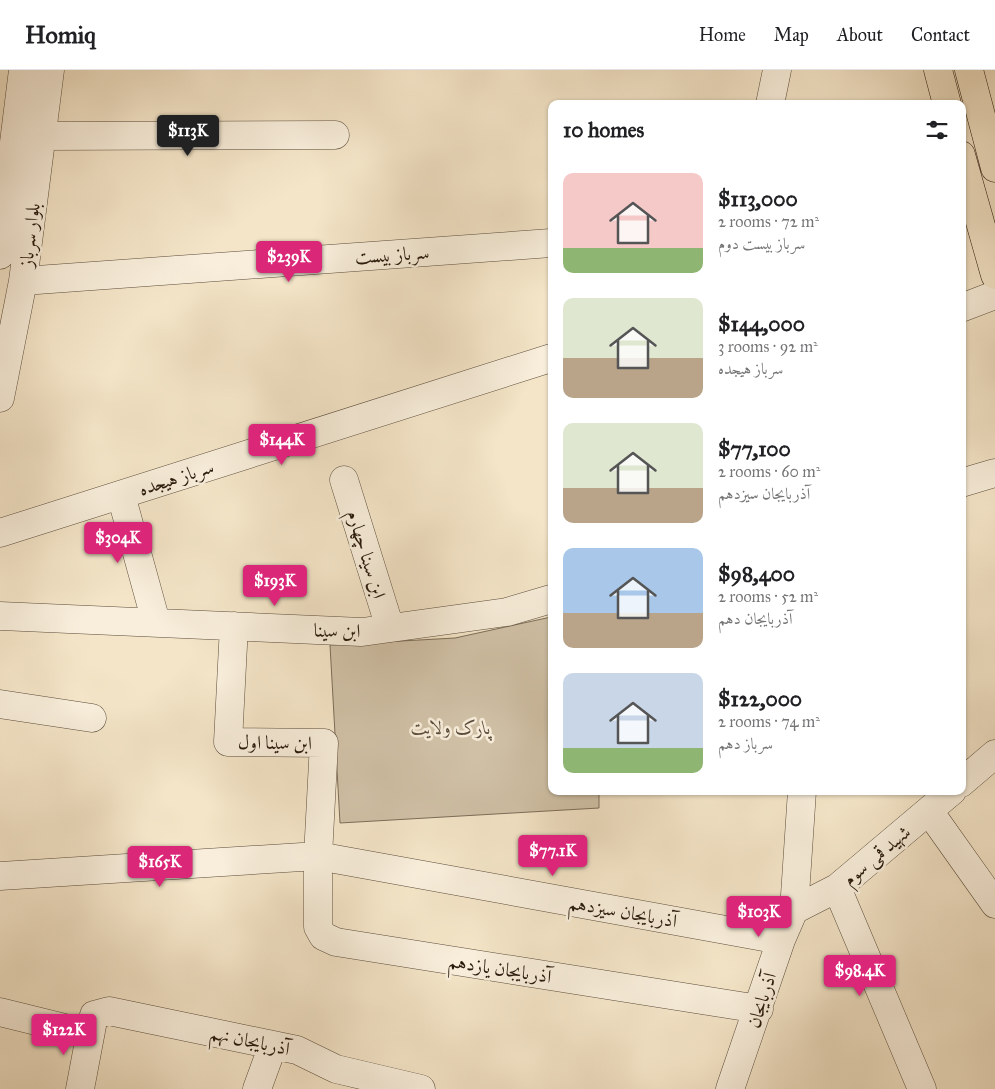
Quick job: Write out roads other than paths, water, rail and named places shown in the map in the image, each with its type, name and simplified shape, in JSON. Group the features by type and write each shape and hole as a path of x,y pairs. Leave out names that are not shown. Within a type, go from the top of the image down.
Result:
{"main road":[{"path":"938,70 946,100"},
{"path":"969,70 995,168"},
{"path":"966,173 995,275"}],"street":[{"name":"بلوار سرباز","path":"0,255 7,149 24,70"},
{"name":"بلوار سرباز","path":"0,398 23,281 50,70"},
{"path":"771,100 777,70"},
{"path":"41,136 335,135"},
{"name":"سرباز بیست","path":"23,281 548,243"},
{"path":"966,306 995,295"},
{"name":"سرباز هیجده","path":"0,533 548,359"},
{"path":"966,482 995,473"},
{"name":"ابن سینا چهارم","path":"344,480 390,628"},
{"path":"121,495 156,622"},
{"name":"ابن سینا","path":"0,616 362,632 507,612 548,600"},
{"name":"ابن سینا اول","path":"234,626 228,742 324,743 318,856"},
{"path":"0,704 92,718"},
{"path":"966,779 995,754"},
{"name":"آذربایجان","path":"730,1089 759,1009 781,940 794,910 802,795"},
{"name":"شهید قمی سوم","path":"794,910 837,888 947,795"},
{"path":"929,811 995,904"},
{"name":"آذربایجان سیزدهم","path":"0,876 318,856 781,940"},
{"name":"آذربایجان یازدهم","path":"318,856 318,927 323,936 336,942 759,1009"},
{"path":"837,888 922,1089"},
{"name":"آذربایجان نهم","path":"89,1034 94,1015 108,1011 297,1050 336,1068 421,1089"},
{"path":"0,1012 89,1034 80,1089"},
{"path":"256,1089 273,1045"}],"park label":[{"name":"پارک ولایت","path":"451,727"}]}
